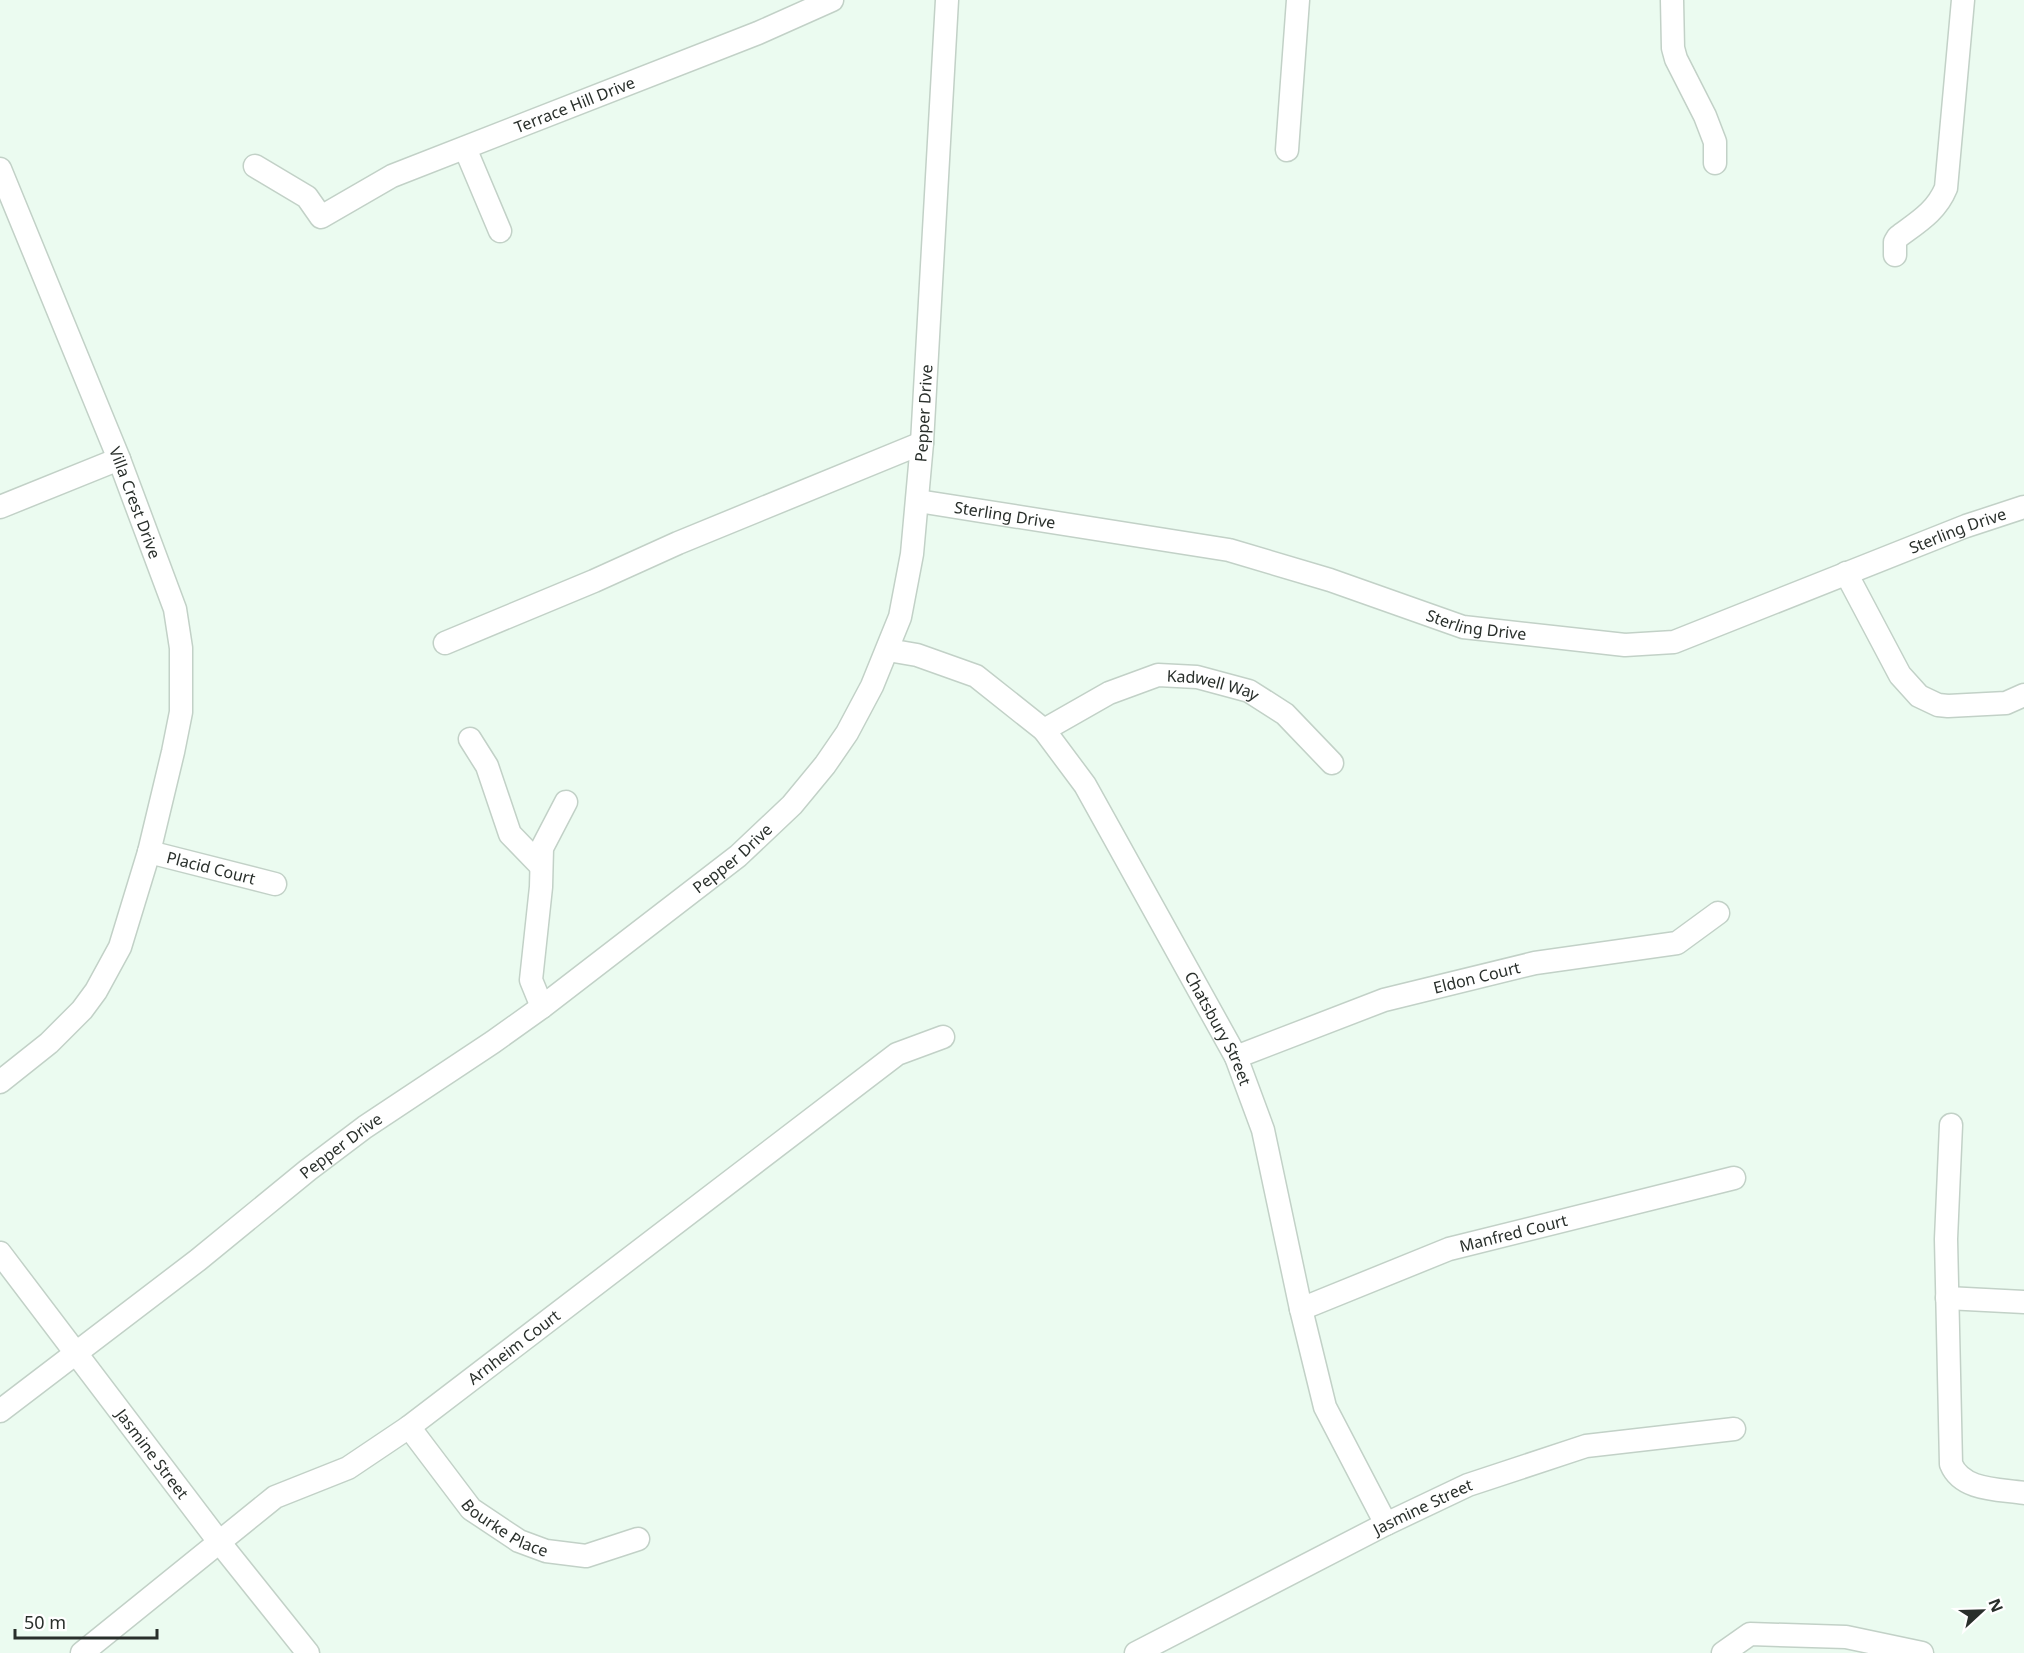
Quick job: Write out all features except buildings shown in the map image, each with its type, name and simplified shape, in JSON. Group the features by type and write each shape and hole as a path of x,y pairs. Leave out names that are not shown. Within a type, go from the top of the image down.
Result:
{"street":[{"name":"Terrace Hill Drive","path":"255,166 307,197 321,217 392,176 758,33 832,0"},
{"name":"Pepper Drive","path":"0,1411 77,1354 365,1127 542,1007 738,856 792,805 825,765 847,733 888,650 900,617 908,578 918,501 922,443 946,0"},
{"path":"1287,150 1298,0"},
{"path":"1672,0 1673,48 1715,142 1715,163"},
{"path":"1895,255 1895,242 1898,237 1933,211 1946,188 1963,0"},
{"path":"465,148 500,231"},
{"name":"Villa Crest Drive","path":"0,170 119,459 176,609 181,648 181,712 149,852 120,947 96,991 66,1027 0,1082"},
{"path":"445,642 922,443"},
{"path":"0,507 119,459"},
{"name":"Sterling Drive","path":"918,501 1229,550 1330,580 1463,627 1625,645 1674,642 1966,526 2024,507"},
{"path":"1845,573 1900,675 1919,696 1938,705 1948,706 2006,703 2024,695"},
{"name":"Chatsbury Street","path":"888,650 917,655 976,676 1044,730 1085,785 1236,1057 1263,1130 1301,1309 1325,1407 1386,1524"},
{"name":"Kadwell Way","path":"1044,730 1109,693 1158,675 1197,677 1249,691 1285,714 1332,763"},
{"path":"470,739 487,766 510,834 541,866"},
{"path":"542,1007 531,980 542,848 566,802"},
{"name":"Placid Court","path":"149,852 275,884"},
{"name":"Eldon Court","path":"1236,1057 1384,1000 1535,963 1677,943 1718,913"},
{"name":"Arnheim Court","path":"82,1653 220,1544 275,1497 348,1468 409,1427 897,1054 943,1037"},
{"path":"1952,1125 1946,1239 1952,1464 1956,1475 1974,1485 2024,1493"},
{"name":"Manfred Court","path":"1301,1309 1449,1249 1734,1178"},
{"name":"Jasmine Street","path":"0,1253 220,1544 308,1653"},
{"path":"1947,1298 2024,1302"},
{"name":"Bourke Place","path":"409,1427 471,1509 519,1540 546,1551 586,1556 638,1539"},
{"name":"Jasmine Street","path":"1136,1653 1386,1524 1468,1485 1586,1446 1734,1429"},
{"path":"1723,1653 1750,1634 1846,1637 1922,1653"}]}
